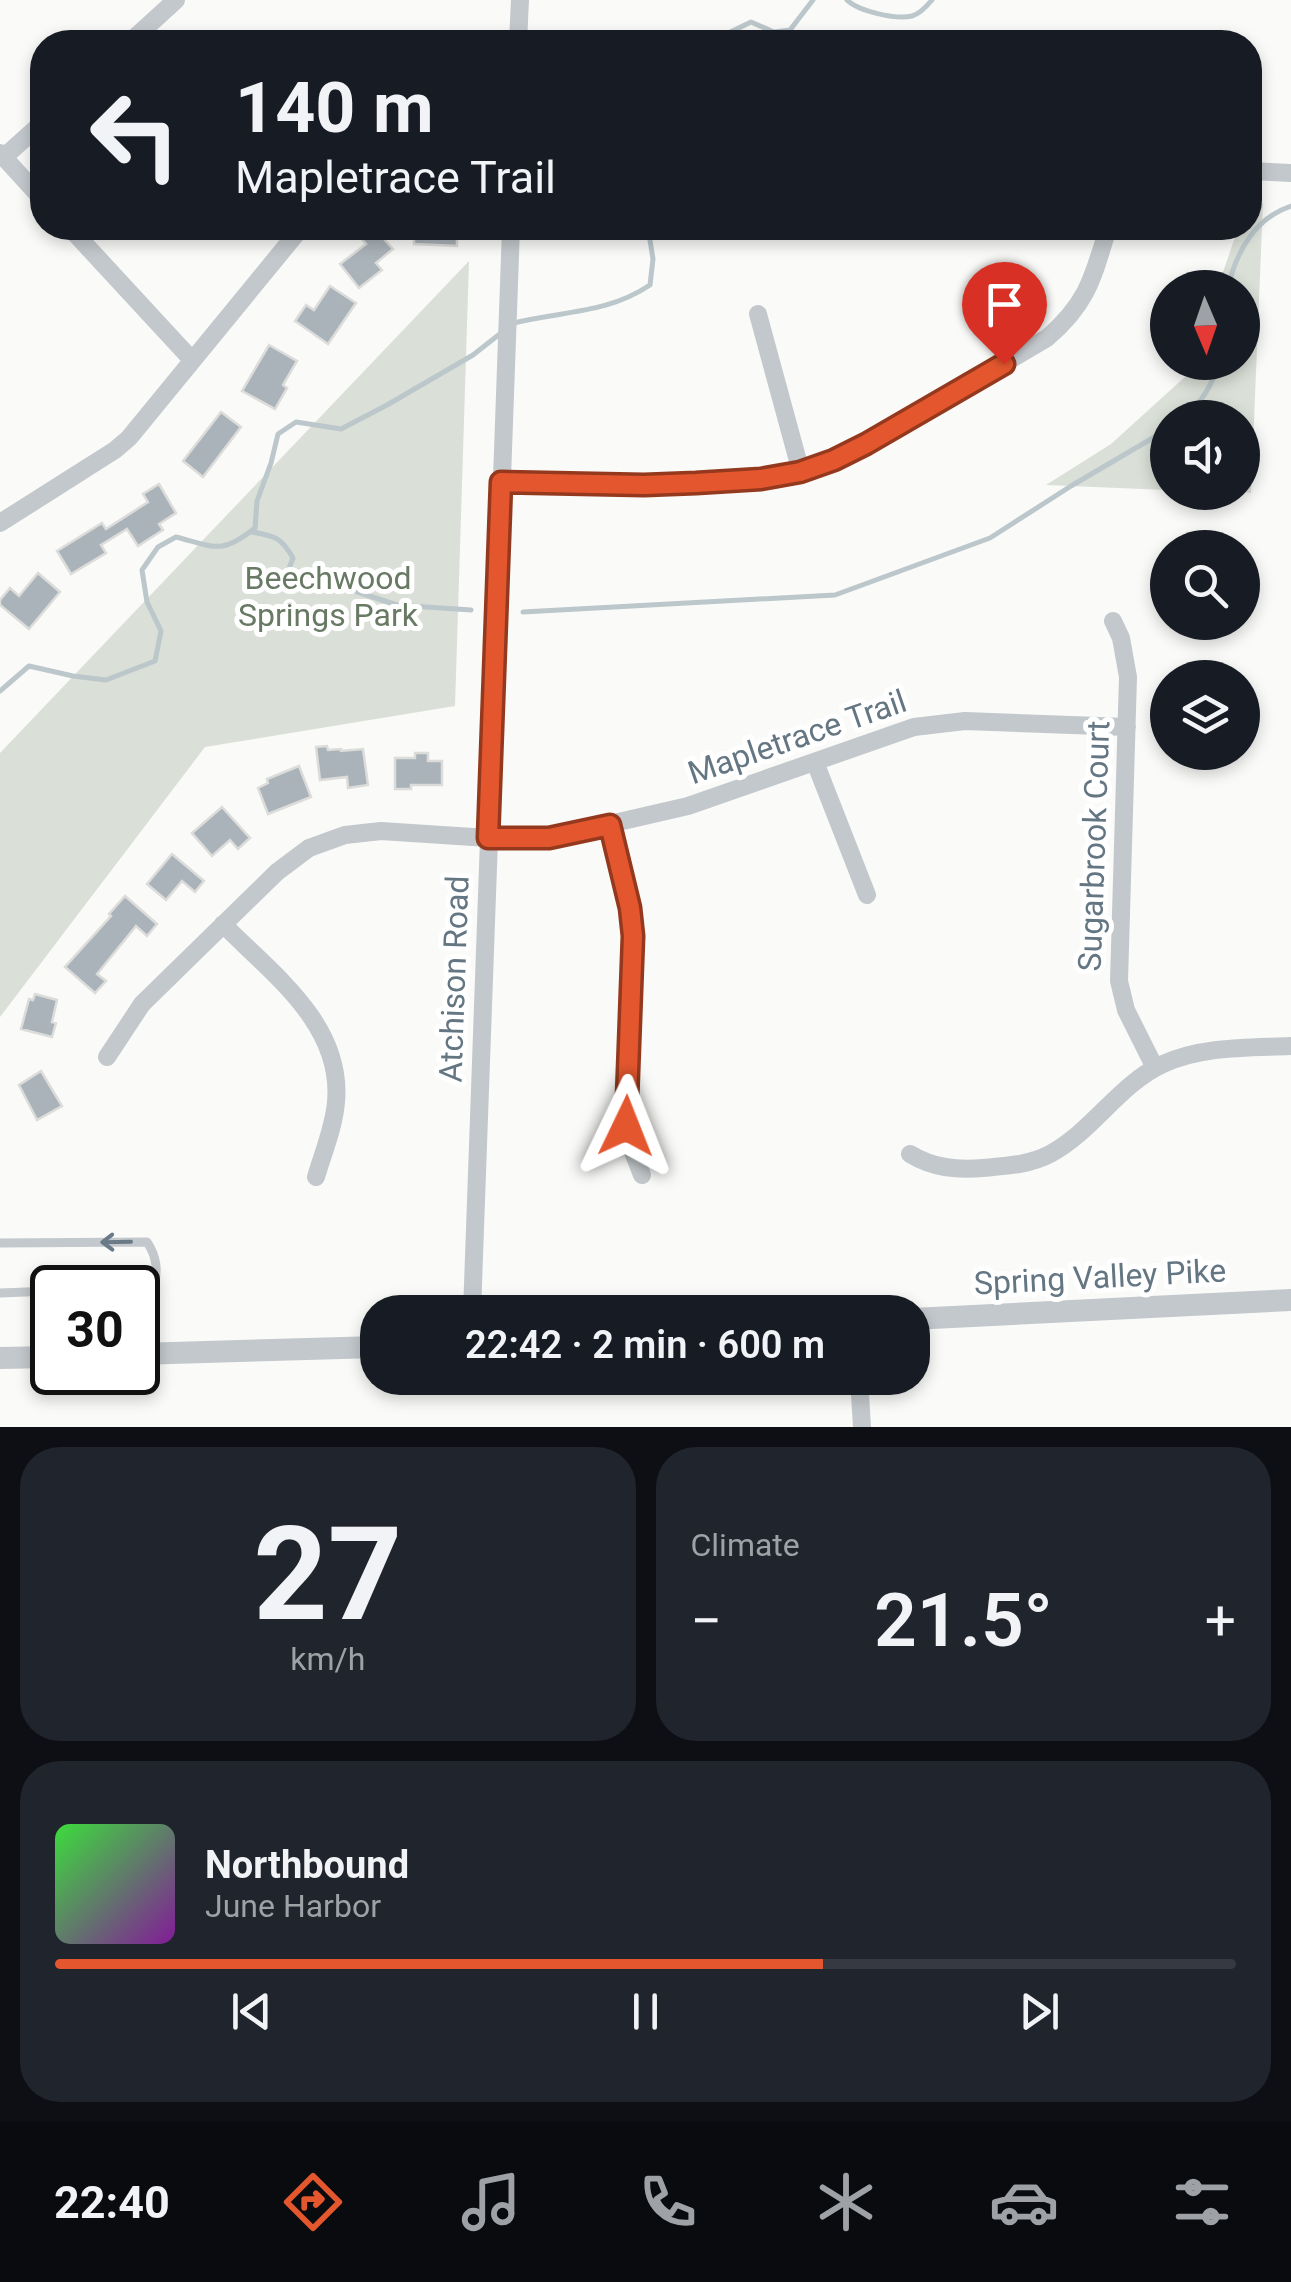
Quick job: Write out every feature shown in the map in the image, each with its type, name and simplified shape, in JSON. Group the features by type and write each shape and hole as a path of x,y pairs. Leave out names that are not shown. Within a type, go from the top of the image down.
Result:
{"street":[{"path":"143,30 176,0"},
{"path":"519,30 520,0"},
{"path":"30,132 2,155 30,186"},
{"path":"1262,172 1291,173"},
{"path":"81,240 192,360"},
{"path":"0,523 116,450 146,420 291,240"},
{"name":"Atchison Road","path":"473,1295 510,240"},
{"path":"501,482 644,485 761,479 800,472 834,460 1047,338 1065,323 1086,294 1104,240"},
{"path":"758,314 800,472"},
{"name":"Sugarbrook Court","path":"1113,620 1128,677 1119,981 1126,1010 1156,1068"},
{"name":"Mapletrace Trail","path":"107,1056 142,1004 276,872 309,848 345,835 381,831 549,838 688,806 878,738 939,722 1127,727"},
{"path":"815,762 867,895"},
{"path":"610,825 633,936 626,1126 642,1175"},
{"path":"223,924 307,1009 324,1036 334,1068 336,1101 316,1177"},
{"path":"910,1154 950,1169 1020,1165 1050,1154 1073,1138 1138,1079 1156,1068 1189,1054 1291,1046"},
{"name":"Spring Valley Pike","path":"930,1318 1291,1300"},
{"path":"160,1353 360,1348"},
{"path":"0,1358 30,1357"},
{"path":"860,1395 862,1427"}],"lane":[{"path":"0,1243 147,1242 155,1254 156,1265"},
{"path":"0,1293 30,1292"}],"green space":[{"path":"1234,240 1261,240 1260,276 1260,270 1224,270"},
{"name":"Beechwood Springs Park","path":"469,261 455,706 205,747 0,1017 0,753"},
{"path":"1182,380 1256,380 1255,400 1160,400"},
{"path":"1150,409 1150,489 1046,485 1111,444"}],"building":[{"path":"363,240 385,240 393,249 376,263 382,270 359,288 340,264 366,244"},
{"path":"414,240 457,240 457,246 414,244"},
{"path":"330,286 356,303 328,344 295,321 306,305 314,310"},
{"path":"269,345 297,361 275,409 242,391"},
{"path":"221,412 241,427 203,477 183,461"},
{"path":"159,484 176,513 159,524 163,530 138,546 127,529 101,545 106,553 71,574 57,551 102,523 106,529 148,502 143,494"},
{"path":"38,573 60,592 29,629 0,605 0,600 10,588 19,596"},
{"path":"327,746 328,750 363,749 368,785 348,788 347,777 320,780 316,747"},
{"path":"415,753 428,753 428,761 442,761 442,785 395,789 395,758 415,758"},
{"path":"299,766 311,797 268,814 258,788 268,783 267,779"},
{"path":"222,807 250,838 238,849 230,840 212,856 192,833"},
{"path":"172,854 204,881 195,892 182,881 166,900 147,884"},
{"path":"125,896 157,924 147,936 136,926 97,974 106,981 95,993 65,967"},
{"path":"35,994 57,1000 52,1037 21,1029 29,999 33,1000"},
{"path":"41,1071 62,1106 37,1120 19,1085"}],"waterway":[{"path":"790,30 813,0"},
{"path":"847,0 868,11 905,17 918,14 932,0"},
{"path":"735,30 751,22 769,30"},
{"path":"1262,224 1291,206"},
{"path":"514,323 600,307 650,285 653,259 650,240"},
{"path":"1234,270 1248,240"},
{"path":"0,691 29,666 106,680 155,661 161,631 147,602 142,570 158,547 176,537 217,546 243,537 255,528 257,501 278,434 296,422 341,429 473,355 501,333"},
{"path":"1201,400 1212,380"},
{"path":"523,612 835,595 990,538 1150,440"},
{"path":"252,532 272,536 285,546 293,558 288,571 299,580 336,585 397,605 471,610"}],"route":[{"path":"626,1126 633,936 610,825 549,838 488,838 501,482 644,485 761,479 800,472 866,444 1004,364"}]}
